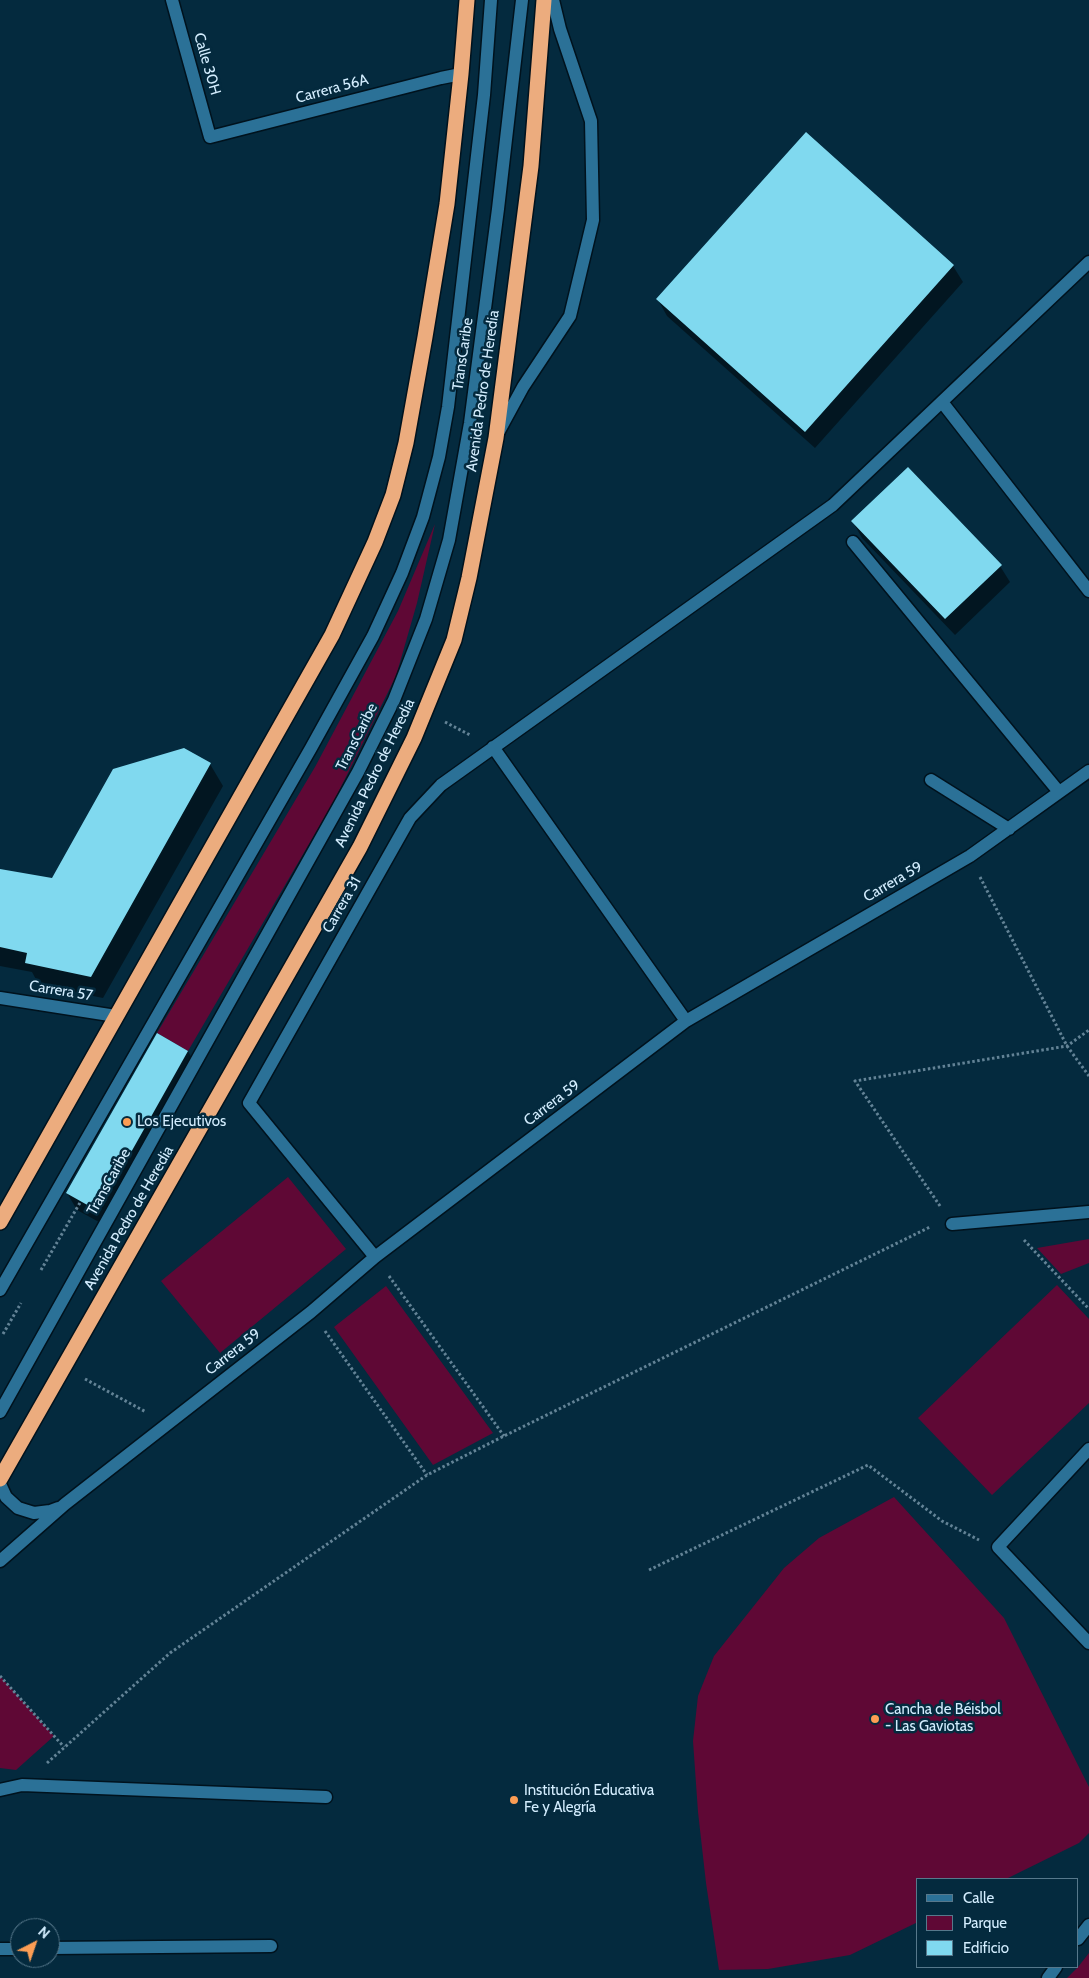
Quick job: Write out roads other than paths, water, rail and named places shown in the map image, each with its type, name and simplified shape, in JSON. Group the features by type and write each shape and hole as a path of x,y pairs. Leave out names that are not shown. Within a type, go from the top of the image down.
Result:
{"highway":[{"path":"0,1222 332,635 372,550 393,495 406,443 447,204 467,0"},
{"name":"Avenida Pedro de Heredia","path":"0,1480 360,847 395,780 433,694 454,640 469,578 496,438 530,166 544,0"}],"street":[{"name":"Calle 30H","path":"172,0 210,138"},
{"name":"TransCaribe","path":"0,1290 311,748 372,636 402,573 426,509 439,457 448,407 484,94 491,0"},
{"name":"TransCaribe","path":"0,1412 358,772 394,700 426,620 449,540 470,424 502,180 522,0"},
{"path":"496,438 523,387 570,316 593,220 591,120 560,29 553,0"},
{"name":"Carrera 56A","path":"210,138 461,74"},
{"name":"Carrera 31","path":"375,1257 249,1103 410,818 440,785 833,505 1089,262"},
{"path":"942,402 1089,591"},
{"path":"853,542 1059,792"},
{"path":"493,747 686,1021"},
{"name":"Carrera 59","path":"0,1561 65,1504 311,1312 375,1257 686,1021 970,856 1089,771"},
{"path":"931,780 1009,829"},
{"name":"Carrera 57","path":"0,998 116,1016"},
{"path":"952,1224 1089,1212"},
{"path":"1089,1449 998,1547 1089,1643"},
{"name":"Carrera 59","path":"0,1484 6,1497 18,1508 34,1513 50,1511 65,1504"},
{"path":"0,1790 22,1785 326,1797"},
{"path":"60,1948 271,1946"}],"place":[{"name":"Los Ejecutivos","path":"127,1122"},
{"name":"Cancha de Béisbol - Las Gaviotas","path":"875,1719"},
{"name":"Institución Educativa Fe y Alegría","path":"514,1800"}]}
